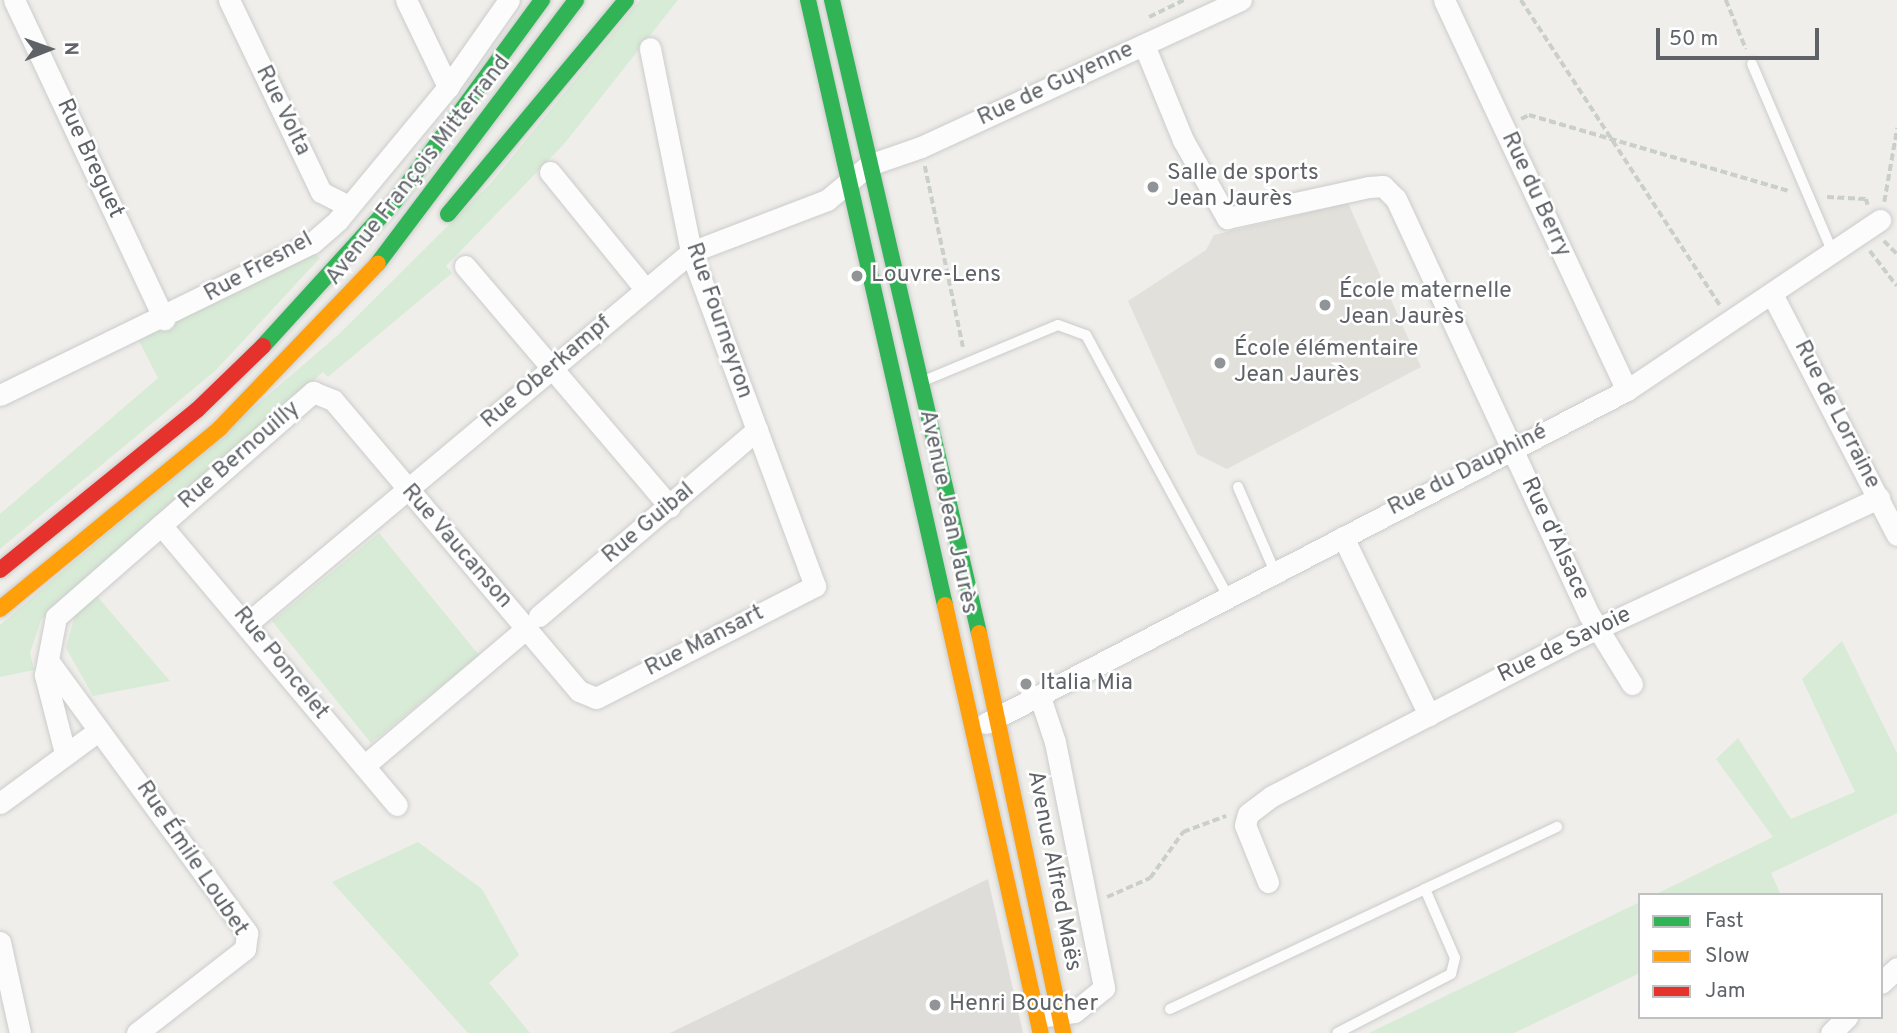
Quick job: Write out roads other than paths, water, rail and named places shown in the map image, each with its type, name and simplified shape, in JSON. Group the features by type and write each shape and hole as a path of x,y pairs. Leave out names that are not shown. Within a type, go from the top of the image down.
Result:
{"main road":[{"name":"Avenue François Mitterrand","path":"0,570 197,410 302,308 395,201 542,0"},
{"name":"Avenue François Mitterrand","path":"0,608 220,428 370,275 510,96 576,0"},
{"path":"436,227 626,0"},
{"name":"Avenue Jean Jaurès","path":"808,0 1039,1024"},
{"name":"Avenue Jean Jaurès","path":"832,0 994,719"},
{"path":"370,275 407,258"},
{"name":"Avenue Alfred Maës","path":"994,719 1014,785 1061,1025"}],"street":[{"name":"Rue Breguet","path":"14,0 164,318"},
{"name":"Rue Volta","path":"229,0 321,192 349,205"},
{"path":"406,0 448,87"},
{"name":"Rue Fresnel","path":"0,395 164,318 312,243 349,205 448,87 509,0"},
{"name":"Rue de Guyenne","path":"869,165 921,147 1241,0"},
{"name":"Rue du Berry","path":"1444,0 1627,390"},
{"name":"Rue d'Alsace","path":"1143,44 1195,164 1227,218 1369,187 1384,186 1396,199 1597,629 1610,639 1632,684"},
{"name":"Rue Fourneyron","path":"650,48 691,253 815,586"},
{"name":"Rue Oberkampf","path":"247,620 691,253 827,200 849,185 869,165"},
{"path":"550,172 646,290"},
{"name":"Rue du Dauphiné","path":"971,727 1040,697 1627,390 1773,296 1878,222"},
{"path":"466,266 670,507"},
{"name":"Rue de Lorraine","path":"1773,296 1897,535"},
{"name":"Rue Vaucanson","path":"320,390 404,489 533,622 579,691 596,698"},
{"name":"Rue Bernouilly","path":"161,525 320,390"},
{"name":"Rue Guibal","path":"364,766 757,432"},
{"name":"Rue de Savoie","path":"1268,882 1252,813 1429,715 1597,629 1879,498"},
{"path":"65,753 45,675 56,617 161,525"},
{"name":"Rue Poncelet","path":"161,525 247,620 397,805"},
{"path":"1343,537 1429,715"},
{"name":"Rue Mansart","path":"596,698 815,586"},
{"name":"Rue Émile Loubet","path":"49,662 248,942 137,1033"},
{"path":"1039,1024 1061,1025 1104,988 1089,903 1040,697"},
{"path":"0,803 98,731"},
{"path":"0,942 20,1033"},
{"path":"1832,1033 1845,1019"}],"lane":[{"path":"820,0 851,135 849,185"},
{"path":"1752,64 1833,253"},
{"path":"869,165 870,218 897,348 921,441 934,453"},
{"path":"918,383 1058,325 1086,335 1228,597"},
{"path":"1238,487 1275,572"},
{"path":"1170,1009 1557,827"},
{"path":"1337,1033 1451,974 1455,958 1425,889"}],"place":[{"name":"Salle de sports Jean Jaurès","path":"1153,187"},
{"name":"Louvre-Lens","path":"857,276"},
{"name":"École maternelle Jean Jaurès","path":"1325,305"},
{"name":"École élémentaire Jean Jaurès","path":"1220,363"},
{"name":"Italia Mia","path":"1026,684"},
{"name":"Henri Boucher","path":"935,1005"}]}
